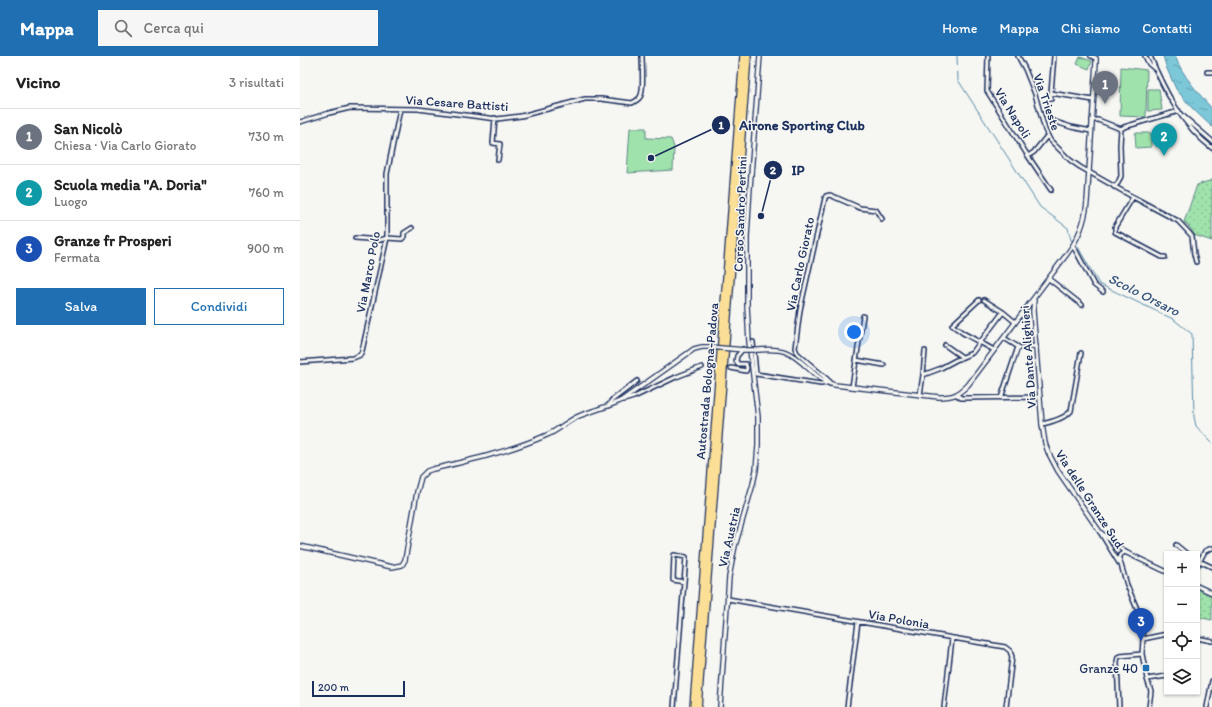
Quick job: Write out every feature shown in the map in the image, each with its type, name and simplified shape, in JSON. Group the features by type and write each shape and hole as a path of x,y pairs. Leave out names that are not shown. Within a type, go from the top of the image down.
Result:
{"highway":[{"name":"Autostrada Bologna-Padova","path":"693,707 743,56"},
{"name":"Autostrada Bologna-Padova","path":"698,707 748,56"}],"street":[{"name":"Via Cesare Battisti","path":"300,122 350,108 441,111 495,118 521,116 585,99 632,103 639,98 642,91 642,56"},
{"name":"Corso Sandro Pertini","path":"754,373 749,342 747,306 747,237 760,56"},
{"name":"Via Napoli","path":"988,56 987,91 1051,190"},
{"name":"Via Trieste","path":"1018,56 1035,94 1047,136 1065,156 1080,167 1089,170"},
{"path":"1051,99 1054,56"},
{"path":"753,342 754,373 821,384 920,396 947,397 957,395 968,385 1049,279 1074,245 1082,227 1085,216 1089,170 1096,57 1091,56"},
{"path":"1145,56 1156,70"},
{"path":"1150,56 1166,91 1178,110 1199,136 1212,148"},
{"path":"1207,72 1212,72"},
{"path":"1051,93 1093,100"},
{"name":"Via Marco Polo","path":"300,362 353,358 360,355 362,351 387,238 387,174 400,109"},
{"path":"1092,120 1098,120 1121,129 1178,110"},
{"path":"1182,115 1212,141"},
{"path":"495,118 493,143 500,144 498,160"},
{"path":"1050,120 1071,127 1091,131"},
{"path":"1114,187 1118,183 1120,176 1121,129"},
{"name":"Via Napoli","path":"1028,156 1034,152 1047,136"},
{"path":"1089,170 1114,187 1178,221 1188,230 1193,238 1196,262"},
{"name":"Via Carlo Giorato","path":"829,384 829,381 797,353 795,348 800,310 825,198 826,196 830,195 860,208 874,209 878,212 882,219"},
{"path":"1133,197 1115,227 1115,231 1162,257 1165,257"},
{"path":"355,238 380,240 387,238 403,239 404,233 412,228"},
{"path":"1074,245 1094,285 1103,292"},
{"path":"1049,279 1082,305"},
{"name":"Via Dante Alighieri","path":"1036,295 1032,305 1042,419"},
{"path":"979,300 952,325 963,334 994,350"},
{"path":"984,300 1003,312 1015,322"},
{"path":"1025,309 1032,305"},
{"path":"1025,309 1030,309 1033,311"},
{"path":"922,375 940,369 972,353 1003,312"},
{"path":"852,387 863,316"},
{"path":"1004,338 1018,347 1036,346"},
{"path":"944,345 962,357"},
{"path":"622,400 694,349 702,347 744,350 774,350 785,352 796,358 829,384"},
{"path":"1001,398 1018,347"},
{"path":"731,368 746,371 746,365 738,364 736,360 736,358 744,350"},
{"path":"920,396 925,351"},
{"path":"1042,424 1066,416 1071,411 1081,353"},
{"path":"856,360 884,365"},
{"path":"300,546 392,566 402,566 405,560 417,492 421,477 425,473 433,469 488,456 517,447 547,435 579,416 638,395 676,377 702,367"},
{"name":"Via Austria","path":"720,707 732,560 752,484 757,458 758,417 754,373"},
{"path":"609,406 611,401 637,381"},
{"path":"957,395 961,398 1040,397"},
{"name":"Via delle Granze Sud","path":"1042,419 1045,443 1053,462 1088,517 1100,532 1120,565"},
{"path":"1100,532 1125,552 1164,571"},
{"path":"1176,545 1183,551"},
{"path":"1200,557 1205,551 1212,548"},
{"name":"Via delle Granze Sud","path":"1125,552 1120,555 1120,565 1126,585 1142,621 1142,654 1147,679 1152,691 1149,707"},
{"path":"674,707 675,691 684,582 686,557 674,555 673,580 684,582"},
{"path":"1200,561 1212,567"},
{"path":"1199,587 1212,593"},
{"name":"Via Polonia","path":"728,600 1006,648 1010,651 1012,656 1006,707"},
{"path":"847,707 858,622"},
{"path":"1143,638 1164,634"},
{"path":"944,707 952,639"},
{"path":"1200,639 1212,641"},
{"path":"1119,707 1118,657 1142,654"},
{"path":"1147,679 1164,676"},
{"path":"1207,707 1212,681"}],"green space":[{"path":"1080,57 1092,61 1089,69 1077,64"},
{"path":"1121,67 1147,70 1146,117 1120,116"},
{"path":"1148,89 1159,89 1162,110 1148,111"},
{"path":"630,128 646,128 646,138 671,139 674,147 673,170 627,173"},
{"path":"1135,133 1151,133 1151,147 1136,148"},
{"path":"1212,180 1212,241 1194,235 1191,229 1184,222 1197,185"},
{"path":"1200,586 1212,592 1212,620 1200,618"}],"water":[{"path":"1163,56 1175,56 1187,78 1212,109 1212,127 1191,107 1176,89"}],"waterway":[{"name":"Scolo Orsaro","path":"957,56 958,80 1040,207 1068,228 1071,240 1078,247 1099,284 1173,319 1192,334 1194,417 1196,426 1212,443"}],"place":[{"name":"San Nicolò","path":"1105,104"},
{"name":"Scuola media \"A. Doria\"","path":"1164,156"},
{"name":"Airone Sporting Club","path":"651,158"},
{"name":"IP","path":"761,216"},
{"name":"Granze fr Prosperi","path":"1141,641"},
{"name":"Granze 40","path":"1146,668"}]}
